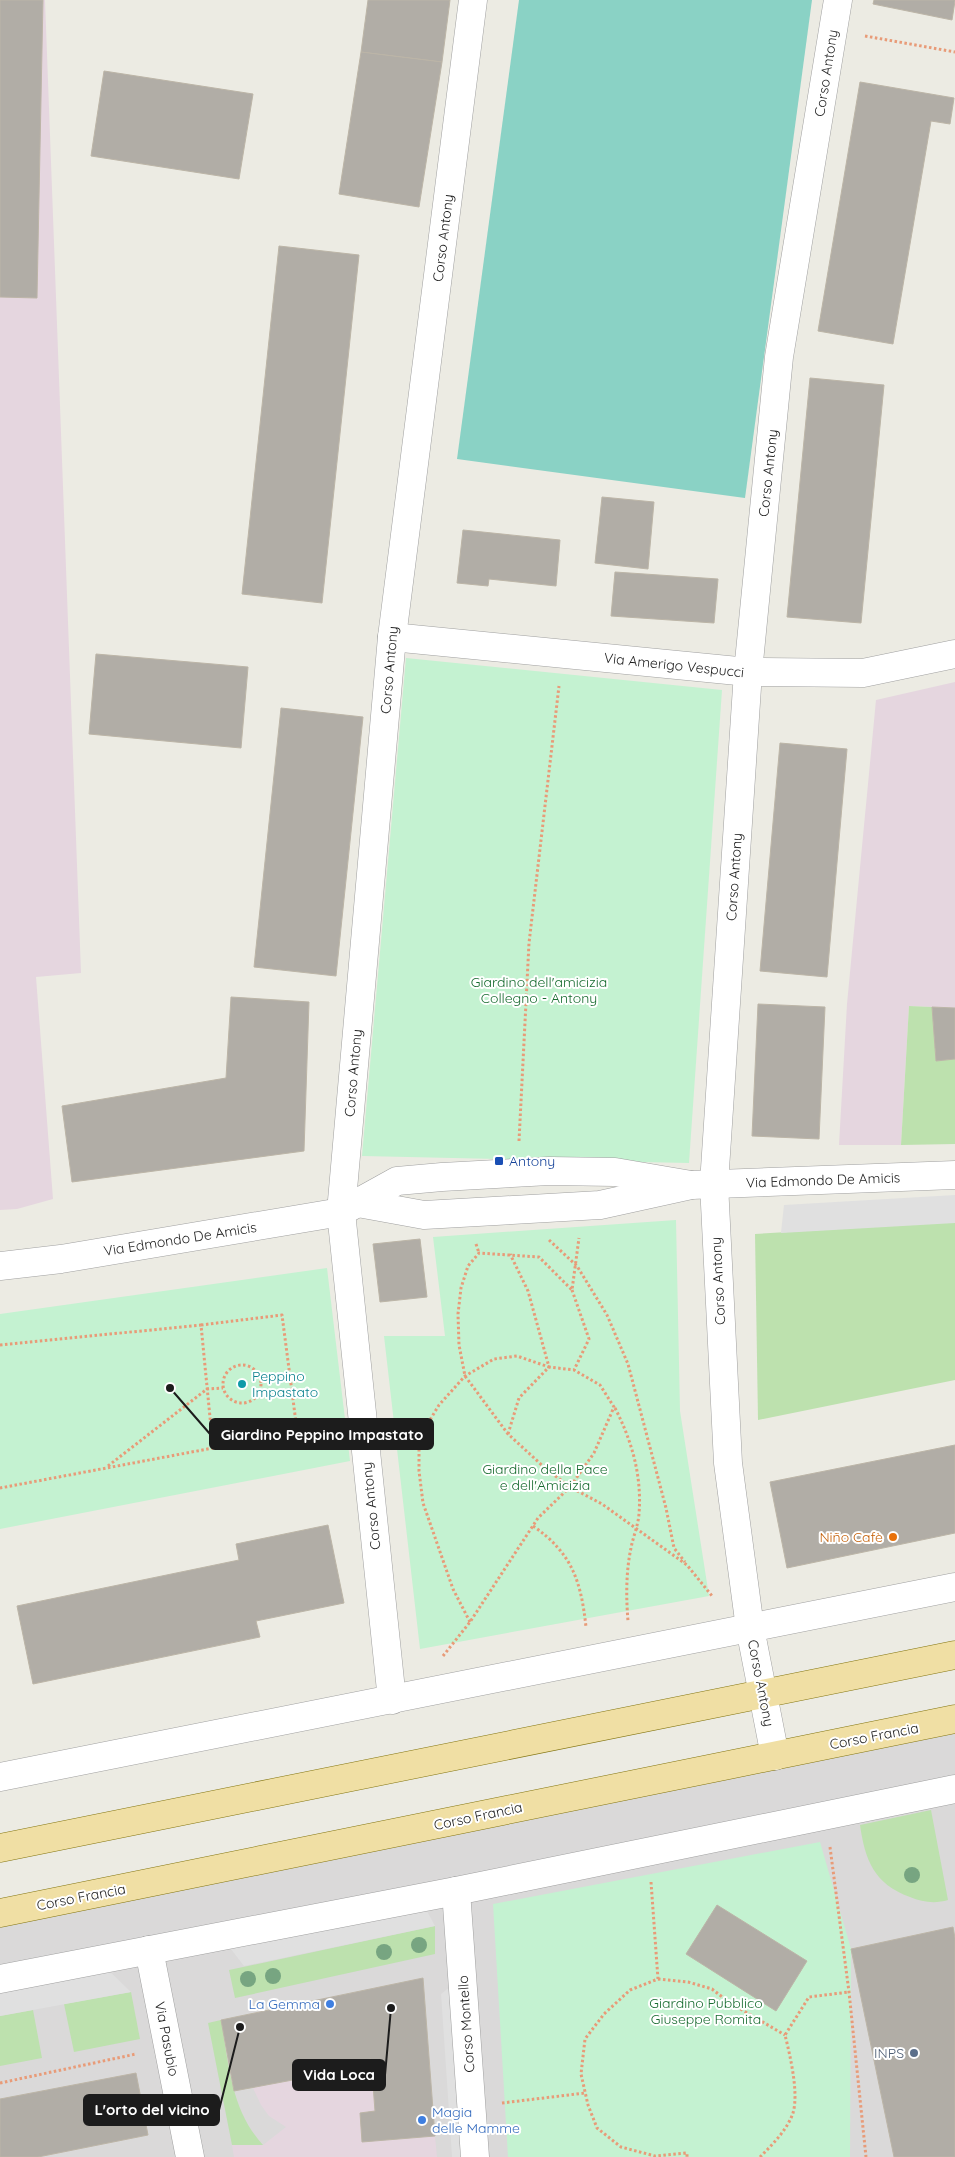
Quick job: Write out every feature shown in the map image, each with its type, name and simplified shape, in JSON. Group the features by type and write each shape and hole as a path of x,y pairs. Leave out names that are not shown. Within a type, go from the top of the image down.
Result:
{"main road":[{"path":"0,1848 955,1655"},
{"name":"Corso Francia","path":"0,1913 955,1719"}],"street":[{"name":"Corso Antony","path":"392,1700 364,1430 349,1207 392,637 473,0"},
{"name":"Corso Antony","path":"775,1756 762,1693 740,1630 728,1463 702,1184 748,672 779,358 838,0"},
{"name":"Via Amerigo Vespucci","path":"392,637 748,672 863,673 955,654"},
{"name":"Via Edmondo De Amicis","path":"349,1207 397,1181 442,1177 549,1171 616,1172 702,1184"},
{"name":"Via Edmondo De Amicis","path":"0,1266 61,1259 349,1207 424,1215 538,1210 600,1205 702,1184 955,1175"},
{"path":"0,1777 955,1587"},
{"path":"0,1979 456,1891 955,1789"},
{"name":"Corso Montello","path":"456,1891 476,2157"},
{"name":"Via Pasubio","path":"149,1950 190,2157"}],"path":[{"path":"833,31 955,52"},
{"path":"519,1141 530,944 559,682"},
{"path":"545,1236 577,1266 607,1315 628,1364 666,1508 674,1548 740,1630"},
{"path":"572,1290 577,1266 579,1237"},
{"path":"574,1370 589,1339 572,1290 539,1257 479,1253 468,1266 461,1288 458,1314 459,1345 464,1376 508,1434 545,1468 570,1487 602,1504 687,1565"},
{"path":"510,1254 528,1291 549,1367"},
{"path":"0,1345 282,1315 298,1438"},
{"path":"201,1325 213,1448"},
{"path":"470,1622 453,1589 423,1503 419,1471 419,1438 438,1405 464,1376 494,1359 517,1356 549,1367 574,1370 600,1385 626,1429 637,1470 639,1516 631,1548 627,1600 628,1621 635,1651"},
{"path":"240,1365 257,1372 261,1384 257,1395 247,1403 235,1402 226,1394 223,1388 225,1376 234,1367 240,1365"},
{"path":"508,1434 519,1398 549,1367"},
{"path":"106,1468 207,1390 223,1388"},
{"path":"432,1691 436,1664 470,1622 538,1518 570,1487 594,1454 614,1407"},
{"path":"0,1488 213,1448 364,1430"},
{"path":"533,1526 559,1547 568,1558 580,1590 590,1660"},
{"path":"826,1816 849,1992 866,2157"},
{"path":"649,1852 658,1980"},
{"path":"687,2157 686,2153 655,2156 621,2147 597,2128 585,2093 581,2074 584,2039 604,2014 630,1990 658,1980 688,1982 712,1989 730,2003 786,2035"},
{"path":"760,2157 780,2137 793,2112 794,2076 786,2035 809,1997 849,1992"},
{"path":"0,2083 168,2046"},
{"path":"472,2106 585,2093"}],"shaded area":[{"path":"0,0 45,0 81,973 36,977 53,1199 17,1209 0,1210"},
{"path":"519,0 812,0 745,498 457,459"},
{"path":"955,682 955,1008 909,1006 901,1145 839,1145 847,1004 876,700"},
{"path":"955,1195 955,1223 781,1233 784,1205"},
{"path":"955,1724 955,2157 0,2157 0,1919"},
{"path":"420,1898 435,1926 244,1966 221,1936"},
{"path":"98,1960 131,1992 0,2016 0,1979"},
{"path":"462,1977 476,2157 452,2157 441,1994"},
{"path":"371,2059 375,2111 360,2113 362,2142 435,2136 437,2157 234,2157 232,2145 263,2145 286,2127 269,2116 253,2088 329,2073 328,2067"}],"green space":[{"name":"Giardino dell'amicizia Collegno - Antony","path":"406,658 722,690 689,1163 362,1156"},
{"path":"909,1006 932,1007 936,1061 955,1059 955,1144 901,1145"},
{"name":"Giardino della Pace e dell'Amicizia","path":"676,1220 680,1411 709,1596 420,1649 384,1336 445,1336 433,1237"},
{"path":"955,1222 955,1380 758,1420 755,1234"},
{"path":"327,1268 350,1461 0,1529 0,1314"},
{"path":"931,1810 948,1900 938,1902 910,1897 898,1892 880,1878 869,1860 860,1825"},
{"name":"Giardino Pubblico Giuseppe Romita","path":"820,1842 851,1949 850,2157 508,2157 493,1904"},
{"path":"435,1926 435,1954 235,1998 229,1970"},
{"path":"131,1992 140,2039 74,2052 64,2004"},
{"path":"33,2010 42,2058 0,2066 0,2016"},
{"path":"221,2020 229,2070 238,2102 252,2131 263,2145 232,2145 208,2023"}],"building":[{"path":"0,0 43,0 37,298 0,297"},
{"path":"368,0 450,0 442,62 361,52"},
{"path":"874,0 955,1 952,20 873,4"},
{"path":"361,52 442,62 419,207 339,194"},
{"path":"104,71 253,94 239,179 91,156"},
{"path":"860,82 954,98 950,124 931,121 893,344 818,331"},
{"path":"279,246 359,255 322,603 242,594"},
{"path":"810,378 884,385 861,623 787,617"},
{"path":"602,497 654,502 648,569 595,563"},
{"path":"463,530 560,540 556,586 489,579 488,586 457,583"},
{"path":"615,572 718,579 714,623 611,616"},
{"path":"96,654 248,667 241,748 89,734"},
{"path":"281,708 363,717 336,976 254,967"},
{"path":"780,743 847,749 827,977 760,971"},
{"path":"231,997 309,1002 304,1151 72,1182 62,1106 226,1078"},
{"path":"758,1004 825,1007 819,1139 752,1136"},
{"path":"932,1007 955,1008 955,1059 936,1061"},
{"path":"420,1239 427,1297 380,1302 373,1244"},
{"path":"955,1445 955,1533 787,1568 770,1482"},
{"path":"328,1525 344,1603 256,1621 260,1637 33,1684 17,1606 239,1560 236,1544"},
{"path":"717,1905 807,1961 776,2011 686,1954"},
{"name":"INPS","path":"953,1927 955,1938 955,2157 894,2157 851,1949"},
{"path":"423,1978 435,2136 362,2142 360,2113 375,2111 371,2059 328,2067 330,2073 234,2091 221,2020"},
{"path":"136,2073 148,2135 38,2157 0,2157 0,2099"}],"place":[{"name":"Antony","path":"499,1161"},
{"name":"Peppino Impastato","path":"242,1384"},
{"name":"Giardino Peppino Impastato","path":"170,1388"},
{"name":"Niño Cafè","path":"893,1537"},
{"name":"La Gemma","path":"330,2004"},
{"name":"Vida Loca","path":"391,2008"},
{"name":"L'orto del vicino","path":"240,2027"},
{"name":"INPS","path":"914,2053"},
{"name":"Magia delle Mamme","path":"422,2120"}]}
